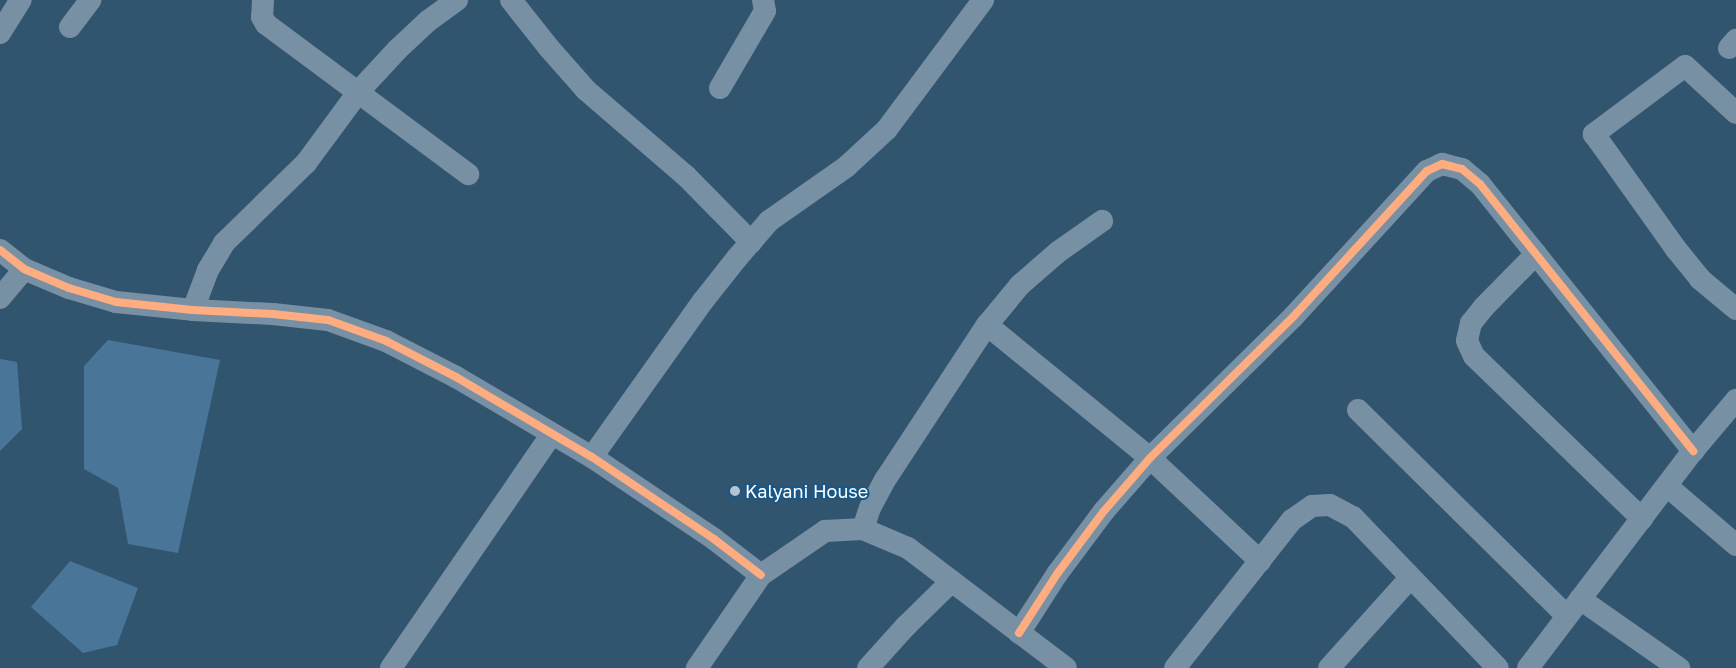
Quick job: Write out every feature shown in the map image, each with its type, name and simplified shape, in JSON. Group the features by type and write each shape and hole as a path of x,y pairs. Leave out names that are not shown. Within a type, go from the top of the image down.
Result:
{"street":[{"path":"0,33 21,0"},
{"path":"70,27 90,0"},
{"path":"263,0 262,16 266,24 359,91 468,174"},
{"path":"193,310 208,270 224,243 306,163 359,91 397,50 428,21 457,0"},
{"path":"510,0 586,90 686,176 751,242"},
{"path":"720,88 765,11 763,0"},
{"path":"592,457 703,301 751,242 769,221 846,167 888,129 983,0"},
{"path":"1736,112 1685,66 1594,134 1700,279 1736,310"},
{"path":"1019,632 1063,566 1104,511 1150,458 1293,318 1427,171 1442,164 1462,169 1480,184 1693,451"},
{"path":"863,529 870,508 885,480 987,325 1020,285 1058,252 1102,221"},
{"path":"0,250 24,270 69,288 116,302 328,320 378,338 456,377 592,457 714,539 761,575"},
{"path":"1536,254 1484,307 1471,323 1467,341 1474,356 1642,519"},
{"path":"0,298 24,270"},
{"path":"987,325 1150,458 1260,561"},
{"path":"1528,668 1693,451 1736,400"},
{"path":"1358,410 1574,608 1679,668"},
{"path":"391,668 552,435"},
{"path":"1667,486 1736,545"},
{"path":"1175,668 1292,520 1312,506 1330,505 1352,518 1498,668"},
{"path":"697,668 761,575 824,531 863,529 908,548 1066,668"},
{"path":"1329,668 1410,578"},
{"path":"868,668 906,626 952,582"}],"water":[{"path":"108,340 220,360 178,553 128,544 118,488 84,469 84,366"},
{"path":"0,359 17,362 22,429 0,451"},
{"path":"70,561 138,588 117,645 83,653 31,607"}],"cycle path":[{"path":"1019,633 1057,574 1104,511 1150,458 1293,317 1427,171 1442,164 1462,169 1480,184 1693,451"},
{"path":"0,250 24,269 69,288 116,302 328,320 386,341 456,377 592,457 714,539 761,575"}],"place":[{"name":"Kalyani House","path":"735,491"}]}
